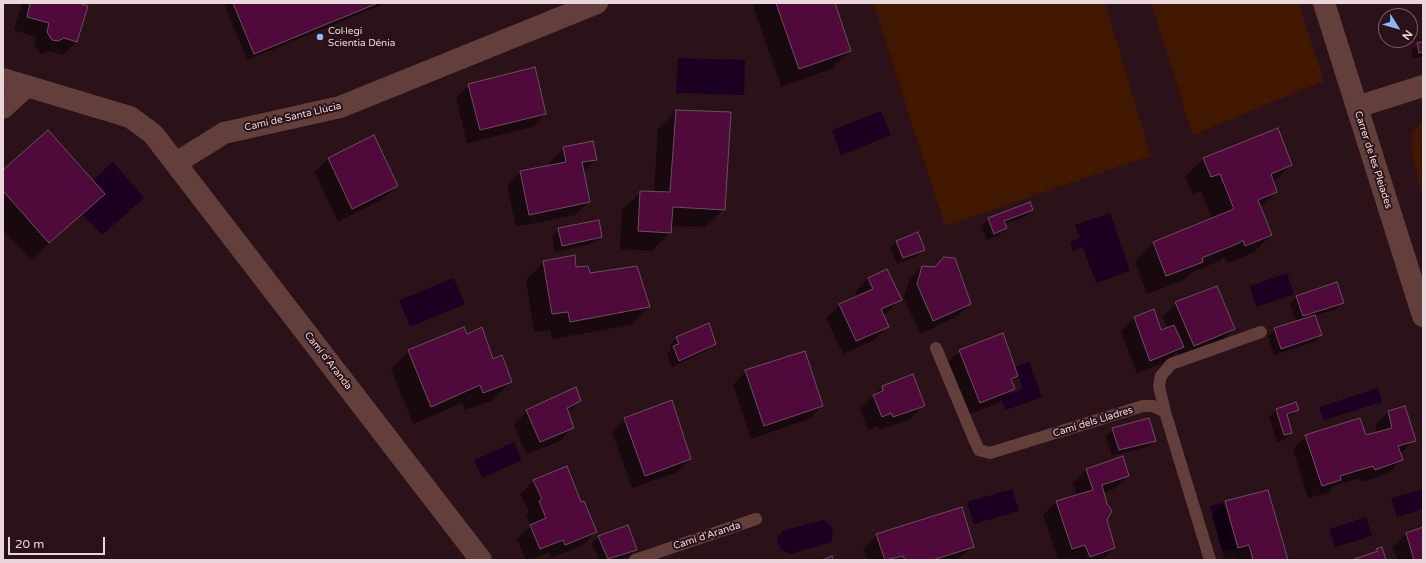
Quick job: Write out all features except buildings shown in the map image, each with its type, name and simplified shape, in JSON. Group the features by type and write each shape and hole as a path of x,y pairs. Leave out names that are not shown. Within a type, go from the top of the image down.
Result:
{"street":[{"name":"Camí de Santa Llúcia","path":"176,162 224,132 340,107 597,3"},
{"name":"Carrer de les Pleiades","path":"1324,3 1423,316"},
{"path":"3,79 130,117 154,134 176,162"},
{"path":"3,108 27,86"},
{"path":"1357,107 1423,86"},
{"name":"Camí d'Aranda","path":"176,162 481,560"}],"lane":[{"path":"1210,560 1165,412 1159,386 1161,376 1171,364 1261,332"},
{"name":"Camí dels Lladres","path":"936,348 979,450 990,453 1144,406 1153,406 1165,412"},
{"name":"Camí d'Aranda","path":"635,560 756,519"}],"shaded area":[{"path":"873,3 1105,3 1151,156 945,226"},
{"path":"1151,3 1298,3 1324,81 1193,135"},
{"path":"678,58 745,60 744,95 676,93"},
{"path":"881,111 891,135 841,155 832,130"},
{"path":"1423,119 1423,195 1413,160 1411,140 1412,133"},
{"path":"113,162 144,198 102,235 82,214 104,193 93,180"},
{"path":"1110,213 1130,271 1096,283 1083,247 1073,251 1070,242 1080,238 1075,225"},
{"path":"1287,273 1294,294 1256,307 1250,286"},
{"path":"454,278 465,304 410,327 399,300"},
{"path":"1029,362 1042,397 1006,410 1001,398 1023,389 1015,367"},
{"path":"1378,388 1382,402 1324,420 1319,407"},
{"path":"514,442 522,460 482,478 474,460"},
{"path":"1012,489 1019,511 974,524 967,502"},
{"path":"1423,489 1423,509 1397,517 1391,498"},
{"path":"1223,502 1236,548 1222,551 1210,506"},
{"path":"1366,517 1372,536 1335,547 1329,529"},
{"path":"823,520 831,525 833,533 831,542 790,554 781,550 777,540 782,531"}],"place":[{"name":"Col·legi Scientia Dénia","path":"320,37"}]}
